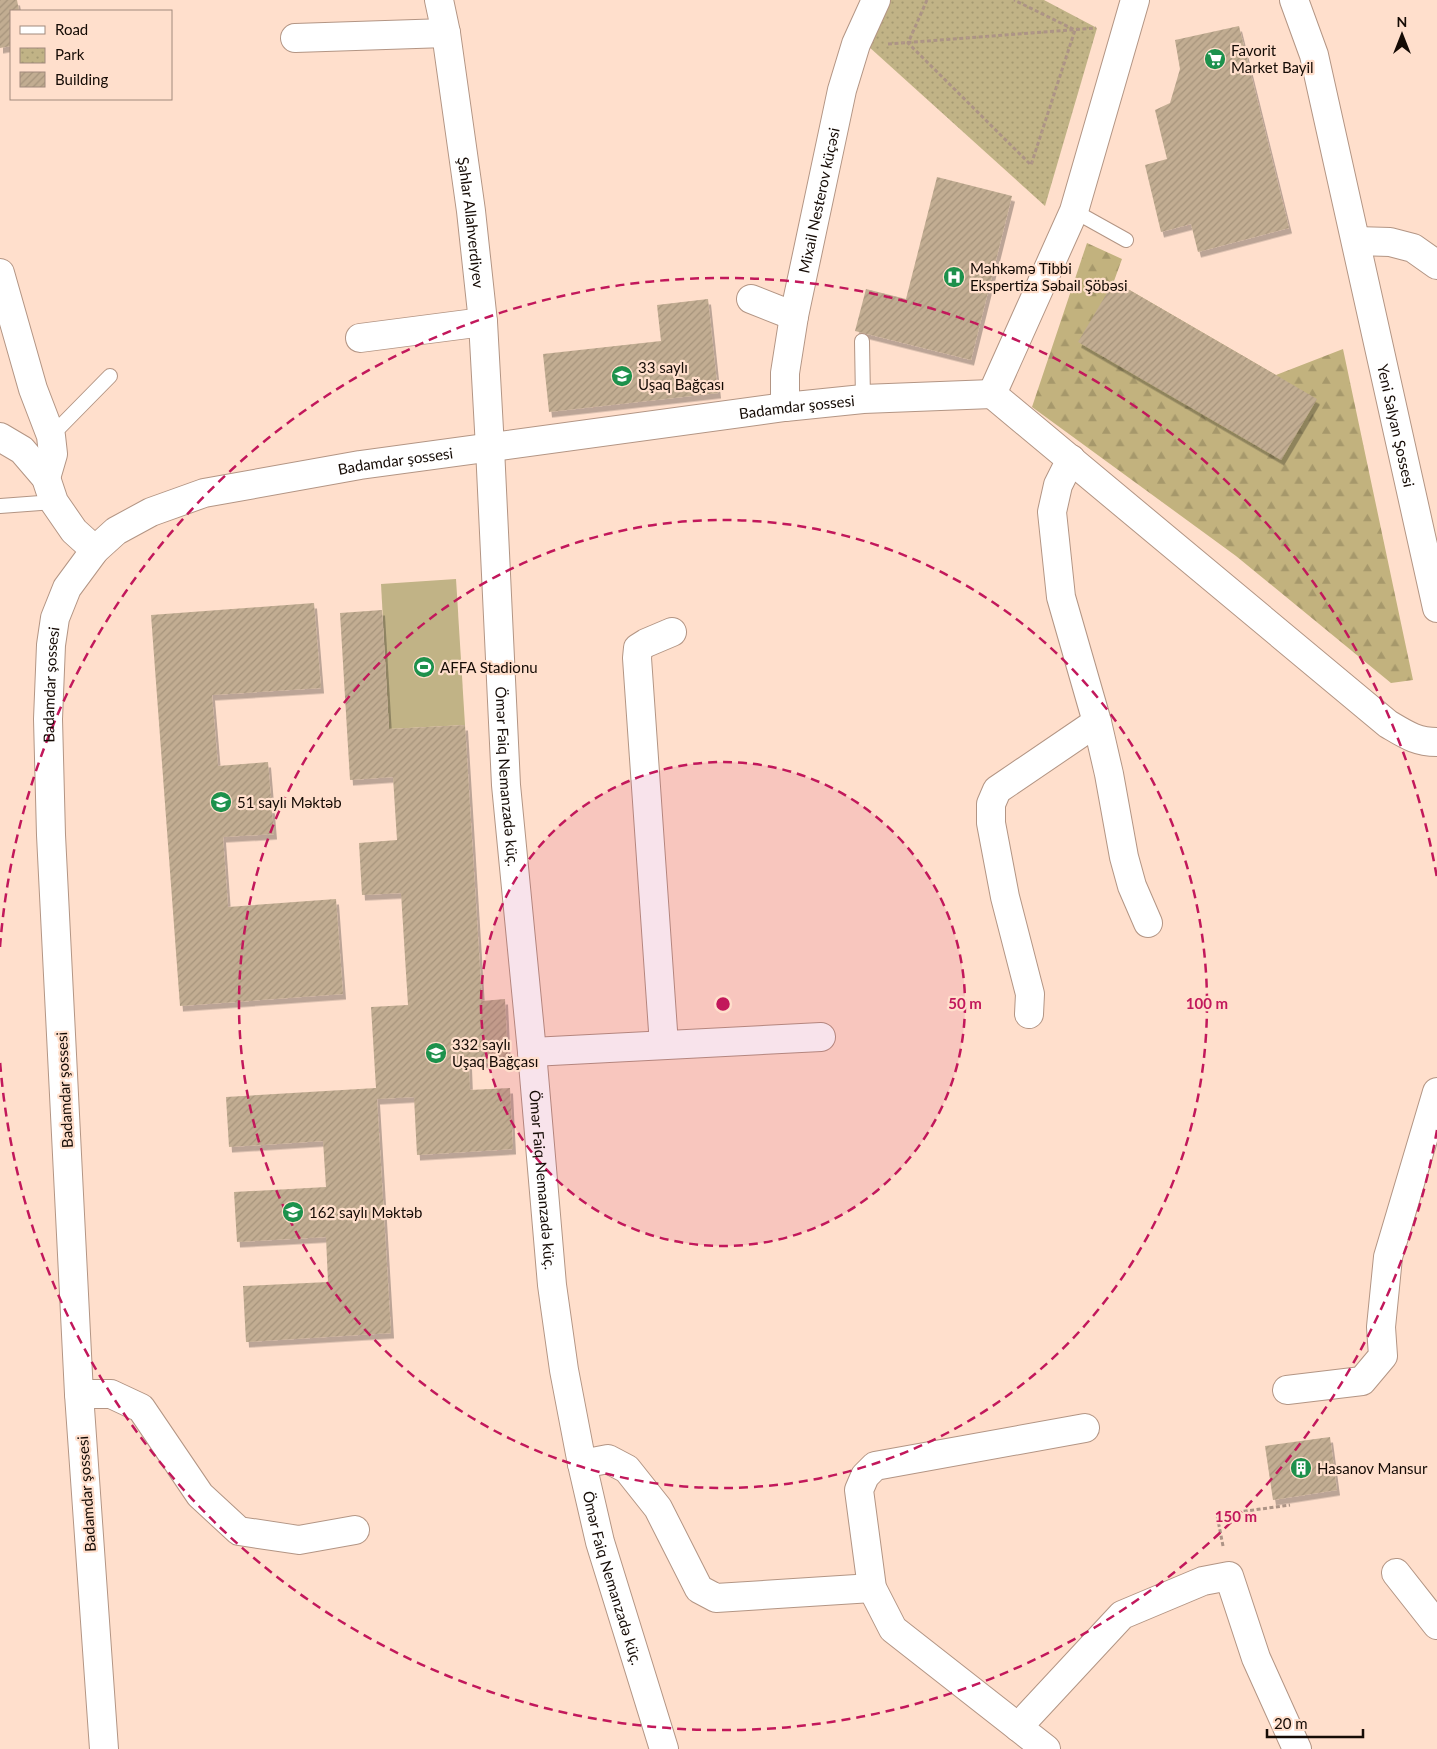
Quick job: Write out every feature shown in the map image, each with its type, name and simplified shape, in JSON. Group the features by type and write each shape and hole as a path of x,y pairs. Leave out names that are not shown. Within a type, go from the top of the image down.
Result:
{"street":[{"name":"Şahlar Allahverdiyev","path":"439,0 446,33 472,211 483,322 490,448"},
{"name":"Mixail Nesterov küçəsi","path":"785,407 786,373 794,316 842,90 856,44 876,0"},
{"path":"1135,0 1074,211 992,394 1388,724 1407,736 1423,742 1437,742"},
{"path":"1294,0 1314,55"},
{"path":"1310,0 1314,55"},
{"path":"295,38 446,33"},
{"name":"Yeni Salyan Şossesi","path":"1314,55 1437,608"},
{"path":"1356,241 1390,242 1413,248 1437,265"},
{"path":"0,273 33,389 52,436 53,454 50,490"},
{"path":"751,300 794,316"},
{"path":"360,338 483,322"},
{"name":"Badamdar şossesi","path":"104,1749 79,1394 48,719 55,618 67,588 95,550 116,531 151,512 204,493 360,465 785,407 863,399 992,394"},
{"path":"0,437 22,450 50,490 74,531 95,550"},
{"name":"Ömər Faiq Nemanzadə küç.","path":"490,448 506,785 552,1285 564,1370 582,1464 600,1542 664,1749"},
{"path":"1071,460 1058,485 1052,512 1061,598 1109,774 1124,857 1132,886 1148,923"},
{"path":"664,1045 637,658 638,648 672,632"},
{"path":"1029,1014 1030,994 1005,897 991,823 991,804 997,790 1096,722"},
{"path":"532,1052 821,1037"},
{"path":"1287,1390 1362,1381 1383,1356 1381,1327 1388,1257 1437,1092"},
{"path":"79,1394 111,1394 142,1408 200,1495 239,1531 299,1540 355,1530"},
{"path":"1046,1749 893,1629 872,1588 859,1490 865,1476 876,1466 1085,1428"},
{"path":"582,1464 608,1459 627,1469 658,1508 699,1589 716,1598 872,1588"},
{"path":"1396,1573 1437,1625"},
{"path":"1018,1727 1122,1615 1203,1581 1229,1576 1256,1658 1297,1749"}],"lane":[{"path":"1074,211 1126,240"},
{"path":"862,341 863,399"},
{"path":"52,436 110,376"},
{"path":"0,506 50,490"}],"path":[{"path":"908,43 927,0"},
{"path":"1014,0 1075,30"},
{"path":"884,45 1097,28"},
{"path":"908,43 1031,165 1075,30"},
{"path":"1229,1576 1217,1515 1290,1505"}],"green space":[{"path":"888,0 1044,0 1097,28 1045,206 868,46"},
{"path":"1087,243 1122,259 1114,281 1276,375 1343,349 1413,680 1391,683 1236,556 1032,407"},
{"name":"AFFA Stadionu","path":"456,579 465,725 389,729 381,584"}],"building":[{"path":"0,0 17,0 19,10 10,10 10,46 0,48"},
{"path":"1239,26 1289,228 1198,252 1191,224 1161,232 1145,165 1167,159 1155,110 1170,103 1180,69 1175,40"},
{"path":"937,177 1012,196 971,360 855,331 866,289 906,299"},
{"path":"1114,281 1317,399 1281,460 1078,342"},
{"path":"708,299 718,393 549,412 543,354 661,341 657,305"},
{"path":"314,603 321,688 212,695 218,766 268,762 274,834 223,837 228,907 336,899 343,994 180,1006 151,615"},
{"path":"382,610 389,729 465,725 482,1001 505,999 508,1061 469,1063 470,1090 510,1088 513,1149 417,1155 414,1097 377,1099 391,1333 246,1342 243,1286 328,1282 326,1237 237,1242 234,1192 326,1187 323,1141 229,1147 226,1097 376,1088 371,1007 408,1005 401,893 362,895 359,843 397,840 393,777 350,780 340,613"},
{"name":"Hasanov Mansur","path":"1330,1437 1337,1490 1273,1500 1265,1446"}],"place":[{"name":"Favorit Market Bayil","path":"1215,59"},
{"name":"Məhkəmə Tibbi Ekspertiza Səbail Şöbəsi","path":"954,277"},
{"name":"33 saylı Uşaq Bağçası","path":"622,376"},
{"name":"AFFA Stadionu","path":"424,667"},
{"name":"51 saylı Məktəb","path":"221,802"},
{"name":"332 saylı Uşaq Bağçası","path":"436,1053"},
{"name":"162 saylı Məktəb","path":"293,1212"},
{"name":"Hasanov Mansur","path":"1301,1468"}]}
